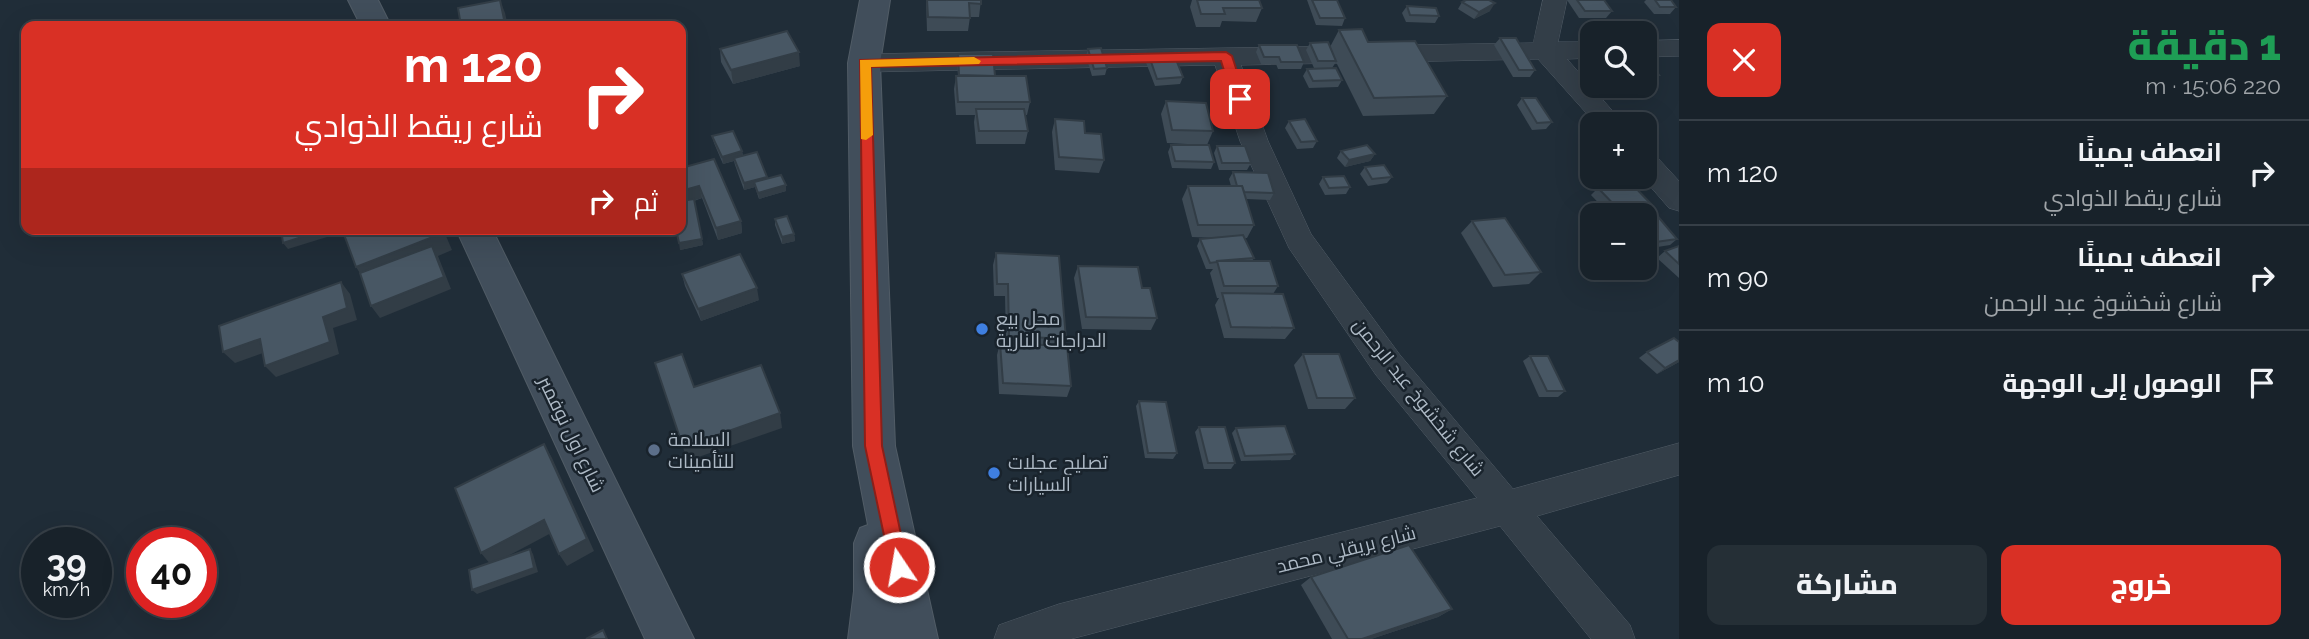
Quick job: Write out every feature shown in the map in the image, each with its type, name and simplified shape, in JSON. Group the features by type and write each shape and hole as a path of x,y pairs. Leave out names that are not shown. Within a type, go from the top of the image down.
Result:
{"street":[{"path":"363,0 374,21"},
{"path":"1544,50 1555,0"},
{"path":"872,4 864,63 877,591 872,639"},
{"path":"1657,49 1679,48"},
{"path":"1544,50 1600,112"},
{"path":"864,63 1580,50"},
{"name":"شارع شخشوخ عبد الرحمن","path":"1226,56 1254,141 1299,240 1388,365 1616,639"},
{"path":"1657,175 1679,200"},
{"name":"شارع اول نوفمبر","path":"477,235 671,633"},
{"path":"874,446 914,639"},
{"name":"شارع بريقلي محمد","path":"1013,639 1072,620 1508,508 1679,459"}],"building":[{"path":"500,0 504,21 460,21 458,8"},
{"path":"927,0 981,0 981,4 969,3 970,18 928,17"},
{"path":"1197,0 1259,0 1262,8 1223,8 1225,14 1201,14"},
{"path":"1312,0 1337,0 1345,18 1320,18"},
{"path":"1489,0 1495,3 1479,12 1462,2"},
{"path":"1577,0 1604,0 1612,11 1585,11"},
{"path":"1655,0 1671,0 1676,7 1660,7"},
{"path":"1407,6 1436,8 1439,16 1410,15"},
{"path":"1362,29 1368,42 1415,41 1447,96 1374,98 1339,30"},
{"path":"787,31 799,52 731,70 720,49"},
{"path":"1500,38 1516,38 1535,70 1519,70"},
{"path":"1328,42 1336,61 1318,61 1310,43"},
{"path":"1259,45 1297,45 1304,62 1281,62 1279,57 1264,57"},
{"path":"1101,48 1107,68 1094,69 1088,49"},
{"path":"1173,52 1183,77 1157,79 1148,53"},
{"path":"958,54 993,54 995,76 959,75"},
{"path":"1336,68 1342,80 1313,81 1307,69"},
{"path":"956,76 1026,76 1030,102 958,102"},
{"path":"1522,98 1536,98 1552,122 1537,123"},
{"path":"1166,101 1206,103 1213,131 1172,130"},
{"path":"976,109 1024,109 1028,131 979,131"},
{"path":"1055,119 1084,121 1085,133 1101,134 1104,160 1059,157"},
{"path":"1305,119 1317,141 1301,142 1289,121"},
{"path":"733,131 742,151 722,157 712,136"},
{"path":"1171,145 1209,145 1214,162 1175,161"},
{"path":"1367,145 1375,154 1349,160 1341,151"},
{"path":"1217,146 1245,146 1251,163 1222,163"},
{"path":"757,152 767,177 744,183 734,158"},
{"path":"714,159 741,221 716,228 699,186 686,190 686,167"},
{"path":"1384,165 1392,177 1372,179 1365,167"},
{"path":"1233,172 1268,173 1274,193 1244,192 1242,186 1237,186"},
{"path":"781,175 786,185 758,193 754,182"},
{"path":"1344,176 1350,187 1329,188 1323,177"},
{"path":"1188,186 1242,186 1254,225 1198,225"},
{"path":"1599,189 1637,189 1650,203 1612,203"},
{"path":"694,199 702,239 679,243 677,235 686,235 686,200"},
{"path":"1657,215 1677,239 1657,242"},
{"path":"787,216 794,234 782,237 775,219"},
{"path":"1505,218 1541,272 1505,275 1472,221"},
{"path":"282,235 308,235 283,243"},
{"path":"344,235 438,235 356,267"},
{"path":"1243,235 1254,258 1210,263 1200,239"},
{"path":"432,246 444,277 371,306 360,273"},
{"path":"1679,246 1679,264 1665,251"},
{"path":"996,253 1059,256 1066,339 1009,336 1008,284 997,284"},
{"path":"740,254 757,288 698,309 682,274"},
{"path":"1217,261 1270,261 1278,286 1224,286"},
{"path":"1078,266 1138,267 1142,288 1150,288 1157,318 1086,317"},
{"path":"341,282 347,308 323,317 330,342 265,366 260,339 223,352 219,326"},
{"path":"1222,293 1283,294 1294,328 1231,327"},
{"path":"1674,338 1679,342 1679,360 1665,368 1647,352"},
{"path":"1000,343 1067,346 1071,386 1003,383"},
{"path":"682,354 694,387 761,365 780,413 683,447 655,363"},
{"path":"1303,354 1339,354 1355,398 1317,398"},
{"path":"1530,356 1548,356 1565,391 1547,391"},
{"path":"1139,401 1166,402 1177,453 1148,453"},
{"path":"1285,426 1295,454 1245,456 1236,428"},
{"path":"1199,427 1225,427 1235,463 1208,463"},
{"path":"544,444 587,539 559,554 544,520 481,553 455,488"},
{"path":"1409,545 1452,609 1362,639 1348,639 1311,577"},
{"path":"530,549 534,568 472,590 469,570"},
{"path":"603,630 607,639 586,639"}],"slow traffic":[{"path":"866,135 864,63 974,61"}],"place":[{"name":"محل بيع الدراجات النارية","path":"982,329"},
{"name":"السلامة للتأمينات","path":"654,450"},
{"name":"تصليح عجلات السيارات","path":"994,473"}],"route":[{"path":"899,567 874,446 864,63 1226,56 1240,99"}]}
